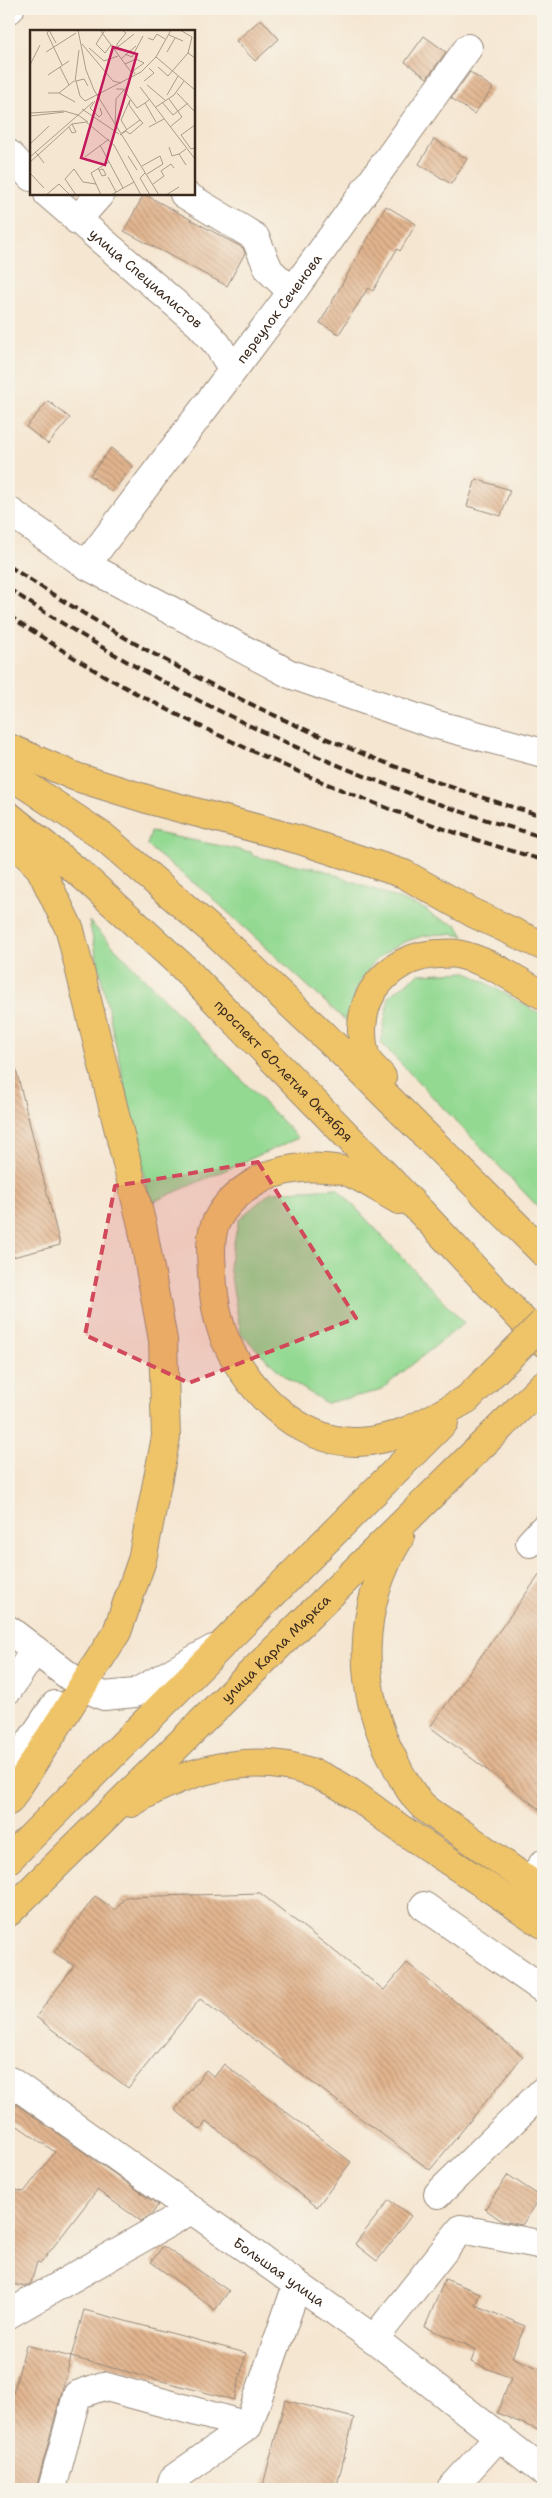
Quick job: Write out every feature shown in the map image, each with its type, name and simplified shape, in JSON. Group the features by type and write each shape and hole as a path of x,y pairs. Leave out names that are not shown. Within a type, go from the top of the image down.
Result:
{"main road":[{"path":"9,748 76,777 150,800 300,840 404,874 475,914 543,946"},
{"path":"9,774 105,838 215,933 351,1060 541,1250"},
{"name":"проспект 60-летия Октября","path":"9,816 83,876 183,966 422,1212 543,1342"},
{"path":"9,837 40,868 70,930 142,1225 163,1340 166,1437 142,1560 116,1632 78,1683 9,1801"},
{"path":"541,1250 368,1061 362,1039 362,1017 370,995 382,978 400,964 424,955 456,954 490,965 543,996"},
{"path":"422,1212 344,1170 305,1167 265,1176 233,1197 216,1221 210,1251 216,1308 222,1332 239,1367 260,1394 293,1421 324,1437 358,1442 408,1432 467,1400"},
{"path":"9,1859 543,1323"},
{"name":"улица Карла Маркса","path":"9,1912 543,1385"},
{"path":"423,1503 389,1555 370,1612 366,1654 372,1706 391,1756 422,1805 539,1879"},
{"path":"91,1831 149,1792 204,1771 254,1762 291,1766 312,1772 357,1797 543,1924"}],"street":[{"name":"переулок Сеченова","path":"86,565 292,292 468,48"},
{"path":"9,154 30,176"},
{"name":"улица Специалистов","path":"49,195 200,324 217,344 233,370"},
{"path":"77,220 99,195"},
{"path":"186,195 255,237 269,270 292,292"},
{"path":"9,511 86,565 290,674 434,724 543,753"},
{"path":"9,1630 78,1683 104,1696 135,1693 225,1643"},
{"path":"9,1689 35,1650"},
{"path":"9,1773 78,1683"},
{"path":"424,1906 543,1989"},
{"name":"Большая улица","path":"10,2081 374,2339 543,2470"},
{"path":"438,2194 543,2091"},
{"path":"9,2314 191,2210"},
{"path":"374,2339 461,2229 543,2246"},
{"path":"170,2489 173,2479 248,2426 298,2285"},
{"path":"52,2489 77,2396 103,2386 248,2426"},
{"path":"450,2489 499,2436"}],"highlighted area":[{"path":"258,1162 356,1318 189,1383 85,1335 115,1186"}],"green space":[{"path":"151,832 251,852 253,856 323,870 425,909 434,917 457,925 464,936 444,934 424,936 404,942 387,952 372,965 361,981 354,1000 352,1021 348,1023 209,895 151,849 147,845"},
{"path":"89,921 298,1138 150,1203"},
{"path":"467,972 543,1015 543,1212 381,1043 389,996 419,974"},
{"path":"337,1188 464,1323 379,1391 326,1403 285,1377 241,1334 229,1266 239,1219 271,1192"}],"building":[{"path":"261,19 279,39 255,61 236,41"},
{"path":"424,36 446,52 427,78 405,62"},
{"path":"470,72 493,88 474,114 451,98"},
{"path":"434,139 467,159 451,184 419,164"},
{"path":"143,195 146,195 243,248 245,253 227,286 124,231"},
{"path":"386,206 416,224 400,251 397,249 373,291 368,288 339,334 320,323"},
{"path":"48,401 70,418 48,444 26,427"},
{"path":"111,448 133,466 112,492 90,475"},
{"path":"476,479 510,490 501,516 467,506"},
{"path":"16,1069 60,1245 9,1258 9,1070"},
{"path":"543,1570 543,1812 430,1727"},
{"path":"260,1893 384,1990 407,1963 523,2056 430,2170 200,1999 128,2088 36,2017 74,1966 54,1952 95,1896 115,1910 125,1897"},
{"path":"224,2064 351,2162 317,2207 206,2121 201,2130 175,2110 206,2070 214,2077"},
{"path":"9,2099 158,2205 152,2214 141,2221 97,2190 41,2263 37,2262 31,2283 25,2287 9,2283 9,2188 24,2192 55,2152 9,2120"},
{"path":"508,2175 541,2197 522,2225 502,2221 485,2209"},
{"path":"389,2200 411,2216 377,2261 355,2244"},
{"path":"163,2246 229,2291 215,2310 151,2262"},
{"path":"445,2279 480,2293 475,2305 525,2326 512,2357 543,2370 543,2432 497,2413 511,2378 471,2362 476,2349 425,2327"},
{"path":"84,2310 246,2353 234,2400 71,2357"},
{"path":"26,2345 71,2357 36,2489 9,2489 9,2409"},
{"path":"285,2400 354,2418 336,2489 262,2489"}],"railway":[{"path":"9,566 71,606 135,643 200,679 267,712 334,742 403,769 543,816"},
{"path":"9,589 71,629 135,666 267,734 334,764 403,791 543,837"},
{"path":"9,616 121,685 171,712 275,761 381,806 489,844 543,860"}]}
